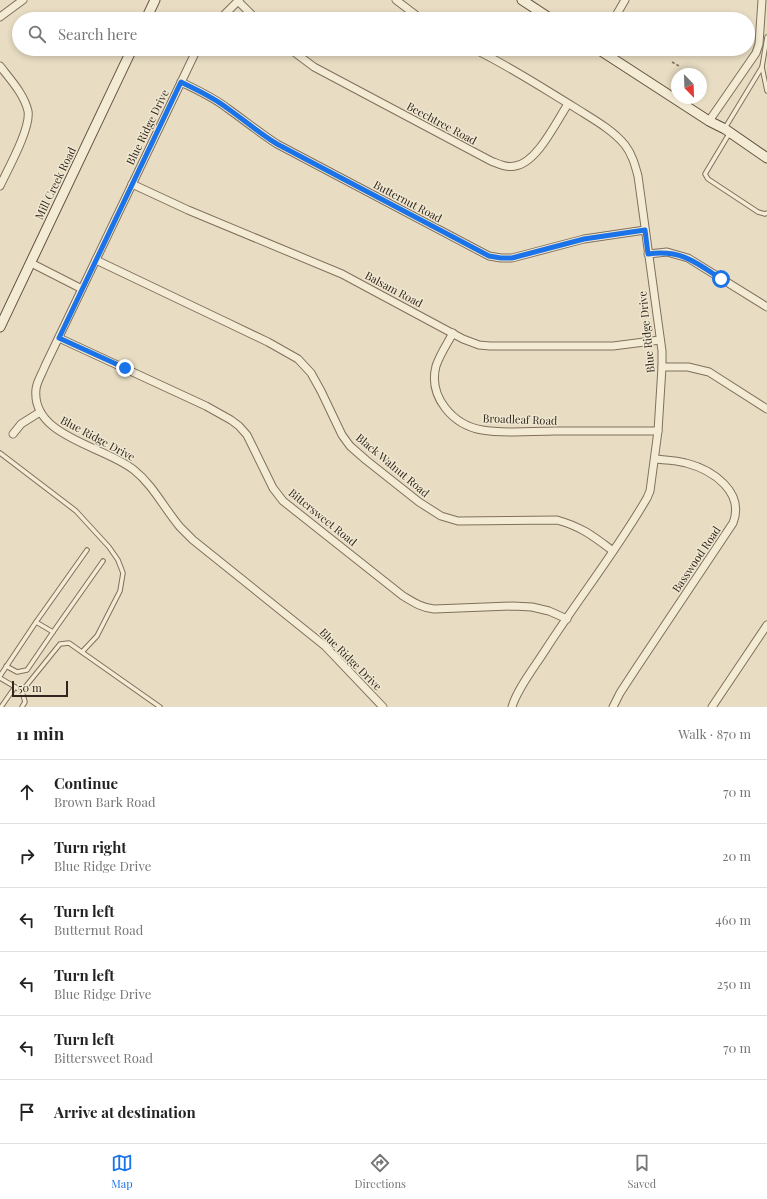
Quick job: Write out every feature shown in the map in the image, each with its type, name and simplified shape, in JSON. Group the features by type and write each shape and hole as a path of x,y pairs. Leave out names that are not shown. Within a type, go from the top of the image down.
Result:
{"main road":[{"path":"149,12 155,0"},
{"path":"522,0 541,12"},
{"name":"Mill Creek Road","path":"0,327 129,56"},
{"path":"609,56 709,121 728,131 767,158"}],"street":[{"path":"0,17 23,0"},
{"path":"396,0 412,12"},
{"path":"618,12 625,0"},
{"path":"755,54 759,44 762,0"},
{"path":"227,12 238,1 249,12"},
{"name":"Blue Ridge Drive","path":"194,56 38,383 36,390 40,412 43,418 56,429 122,461 134,469 144,478 180,527 193,540 325,646 383,707"},
{"name":"Beechtree Road","path":"299,56 314,67 340,81 491,161 508,167 525,163 530,159 539,149 568,104"},
{"name":"Blue Ridge Drive","path":"488,56 568,104 614,134 630,152 638,176 660,340 662,367 655,459 650,491 647,498 534,667 512,707"},
{"path":"709,121 754,56"},
{"path":"0,66 20,94 25,104 28,116 25,131 0,186"},
{"name":"Butternut Road","path":"181,82 226,107 265,137 277,144 489,256 512,258 584,239 645,230"},
{"name":"Balsam Road","path":"132,184 188,210 342,274 453,333 479,344 490,346 613,346 660,340"},
{"path":"648,254 667,252 688,258 767,307"},
{"name":"Black Walnut Road","path":"96,260 261,339 298,359 311,373 342,435 350,446 419,502 440,516 458,521 529,519 557,520 583,529 613,551"},
{"path":"31,263 82,289"},
{"name":"Broadleaf Road","path":"453,333 440,354 436,366 435,380 442,403 451,415 462,424 482,430 508,431 658,431"},
{"name":"Bittersweet Road","path":"59,338 206,406 231,420 247,435 273,488 283,501 403,596 413,602 434,609 513,606 532,607 549,611 567,619"},
{"path":"662,367 688,367 708,372 767,409"},
{"path":"13,434 21,424 40,412"},
{"name":"Basswood Road","path":"613,707 635,670 733,523 736,511 733,495 729,488 713,475 701,468 684,462 655,459"},
{"path":"712,707 767,625"}],"lane":[{"path":"767,37 762,67 705,174 708,179 758,212 765,214 767,213"},
{"path":"762,67 767,91"},
{"path":"0,453 76,511 109,547 118,560 123,574 120,591 97,636 82,652"},
{"path":"22,707 25,702 22,691 0,677 36,622 87,550"},
{"path":"6,666 17,672 27,670 103,561"},
{"path":"36,622 53,632"},
{"path":"22,691 60,644 69,643 160,707"},
{"path":"1,707 15,686"}],"path":[{"path":"672,62 679,66"}],"route":[{"path":"125,368 59,338 181,82 226,107 265,137 277,144 489,256 512,258 584,239 645,230 648,254 667,252 677,254 699,264 721,279"}]}
